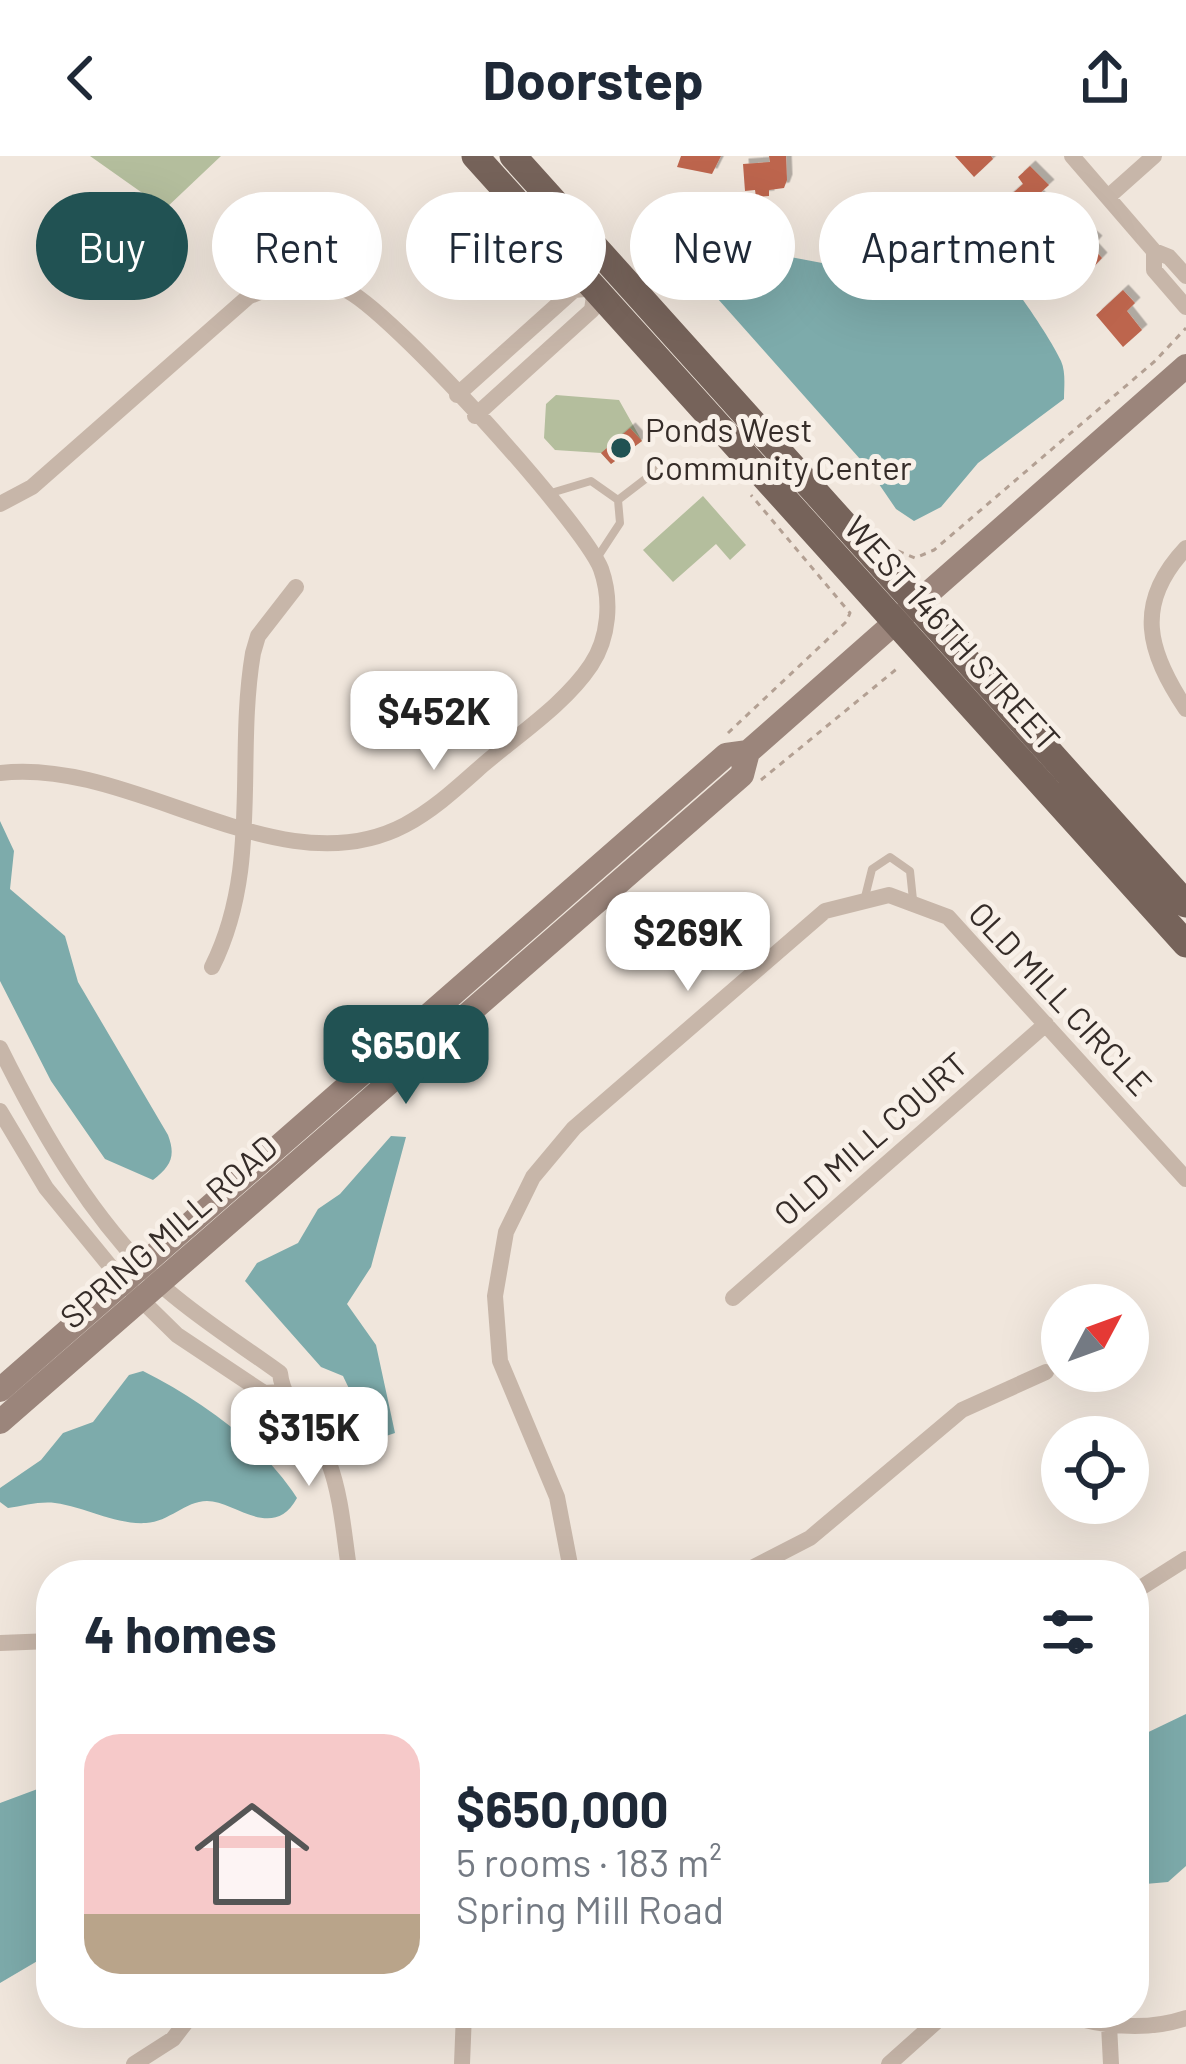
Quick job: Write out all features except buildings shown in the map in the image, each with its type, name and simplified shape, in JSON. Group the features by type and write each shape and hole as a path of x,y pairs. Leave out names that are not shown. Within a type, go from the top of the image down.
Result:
{"main road":[{"name":"WEST 146TH STREET","path":"475,156 513,192"},
{"name":"WEST 146TH STREET","path":"513,156 540,192"},
{"name":"WEST 146TH STREET","path":"606,280 905,614 1186,944"},
{"name":"WEST 146TH STREET","path":"905,614 1186,904"}],"street":[{"path":"1072,156 1154,250 1169,257 1186,276"},
{"path":"1108,197 1154,156"},
{"path":"1154,250 1154,270 1186,307"},
{"path":"0,504 32,487 230,311 283,284 321,283 363,298 467,406 596,560 608,609 593,661 569,690 443,800 403,826 352,841 307,843 245,829 55,771 0,773"},
{"path":"467,406 565,300"},
{"path":"467,406 592,310 596,300"},
{"name":"SPRING MILL ROAD","path":"0,1390 152,1274 726,755 748,752 1186,366"},
{"path":"1186,548 1162,590 1148,636 1186,709"},
{"path":"212,967 238,901 253,653 258,636 296,587"},
{"name":"OLD MILL CIRCLE","path":"569,1560 557,1496 508,1391 497,1345 499,1263 518,1204 574,1128 825,911 866,897 914,900 964,932 1186,1178"},
{"name":"OLD MILL COURT","path":"733,1298 1046,1024"},
{"path":"0,1048 47,1138 152,1274 280,1373 282,1392 313,1429 330,1467 347,1560"},
{"path":"0,1111 46,1189 132,1291 177,1335 265,1393 282,1392"},
{"name":"SPRING MILL ROAD","path":"0,1422 132,1291"},
{"path":"767,1560 810,1538 962,1410 1041,1374"},
{"path":"1149,1582 1186,1559"},
{"path":"0,1643 36,1642"},
{"path":"1149,2025 1186,2018"},
{"path":"134,2064 181,2028"},
{"path":"462,2064 463,2028"},
{"path":"889,2064 929,2028"},
{"path":"1109,2028 1111,2064"}],"lane":[{"path":"618,500 661,467"},
{"path":"546,496 591,481 618,500"},
{"path":"596,560 620,524 618,500"},
{"path":"866,897 872,869 890,856 910,871 914,900"}],"path":[{"path":"915,558 934,550 1155,361 1186,328"}],"green space":[{"path":"90,156 221,156 183,192 141,192"},
{"path":"556,395 619,400 642,441 611,464 601,453 555,450 544,438 546,404"},
{"path":"703,496 746,545 730,560 716,544 673,582 643,550"}],"water":[{"path":"795,258 819,262 819,300 1023,300 1063,365 1064,399 978,463 941,507 914,521 896,509 868,468 719,300 795,300"},
{"path":"0,821 14,851 10,889 65,936 78,982 168,1135 170,1160 153,1180 105,1159 51,1081 0,981"},
{"path":"391,1136 406,1137 371,1267 347,1304 376,1345 395,1433 380,1438 365,1422 343,1376 321,1367 245,1281 257,1263 298,1243 318,1209 340,1194"},
{"path":"143,1371 208,1409 248,1441 297,1498 287,1511 265,1518 207,1501 154,1522 135,1523 55,1503 8,1508 0,1502 0,1488 41,1460 63,1433 93,1422 129,1375"},
{"path":"1186,1714 1186,1866 1168,1882 1149,1884 1149,1732"},
{"path":"36,1790 36,1962 0,1983 0,1803"}],"place":[{"name":"Ponds West Community Center","path":"621,448"}]}
